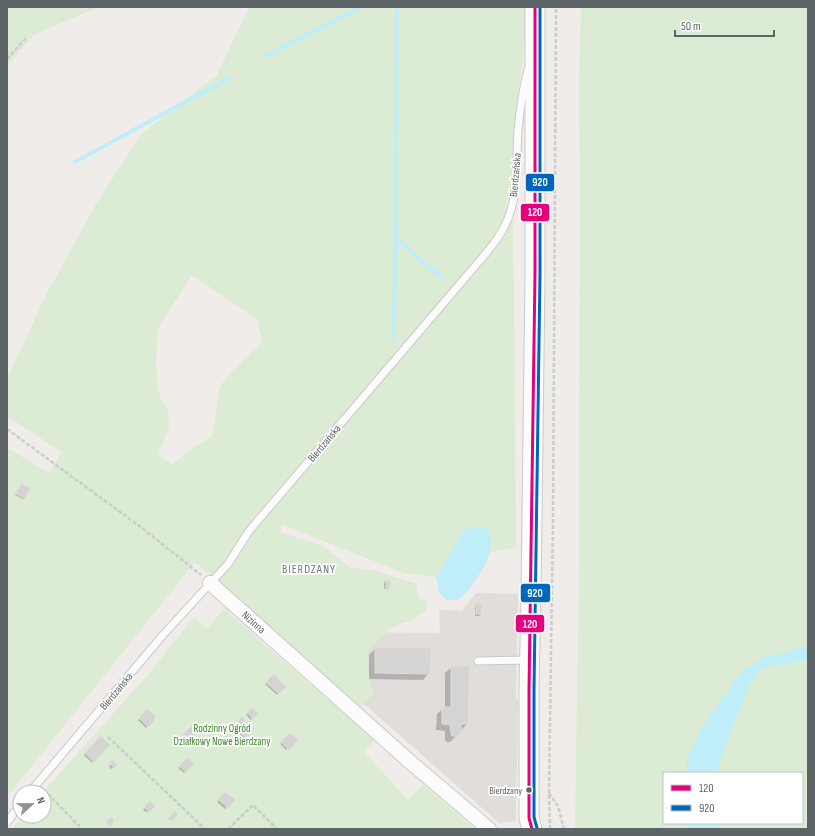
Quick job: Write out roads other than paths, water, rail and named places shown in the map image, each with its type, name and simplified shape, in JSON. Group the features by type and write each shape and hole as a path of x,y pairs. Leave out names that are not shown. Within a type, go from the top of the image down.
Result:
{"street":[{"path":"532,829 529,818 529,794 532,597 535,7"},
{"name":"Nizinna","path":"210,583 409,761 490,829"}],"lane":[{"name":"Bierdzańska","path":"37,784 163,635 228,564 249,532 499,236 507,222 514,198 518,129 523,91 529,64 535,58"},
{"path":"478,660 530,660"}],"water":[{"path":"477,526 486,527 491,540 490,552 485,566 467,592 457,600 447,600 439,593 436,577 464,530"},
{"path":"808,645 808,660 762,668 750,683 718,765 717,772 686,772 687,758 702,727 741,672 764,657 788,652"},
{"path":"687,824 718,824 719,829 688,829"}],"waterway":[{"path":"268,55 361,7"},
{"path":"394,339 397,7"},
{"path":"75,162 229,78"},
{"path":"395,238 441,277"}],"place":[{"name":"Bierdzany","path":"529,790"}],"district":[{"name":"BIERDZANY","path":"309,569"}],"park label":[{"name":"Rodzinny Ogród Działkowy Nowe Bierdzany","path":"222,734"}]}
